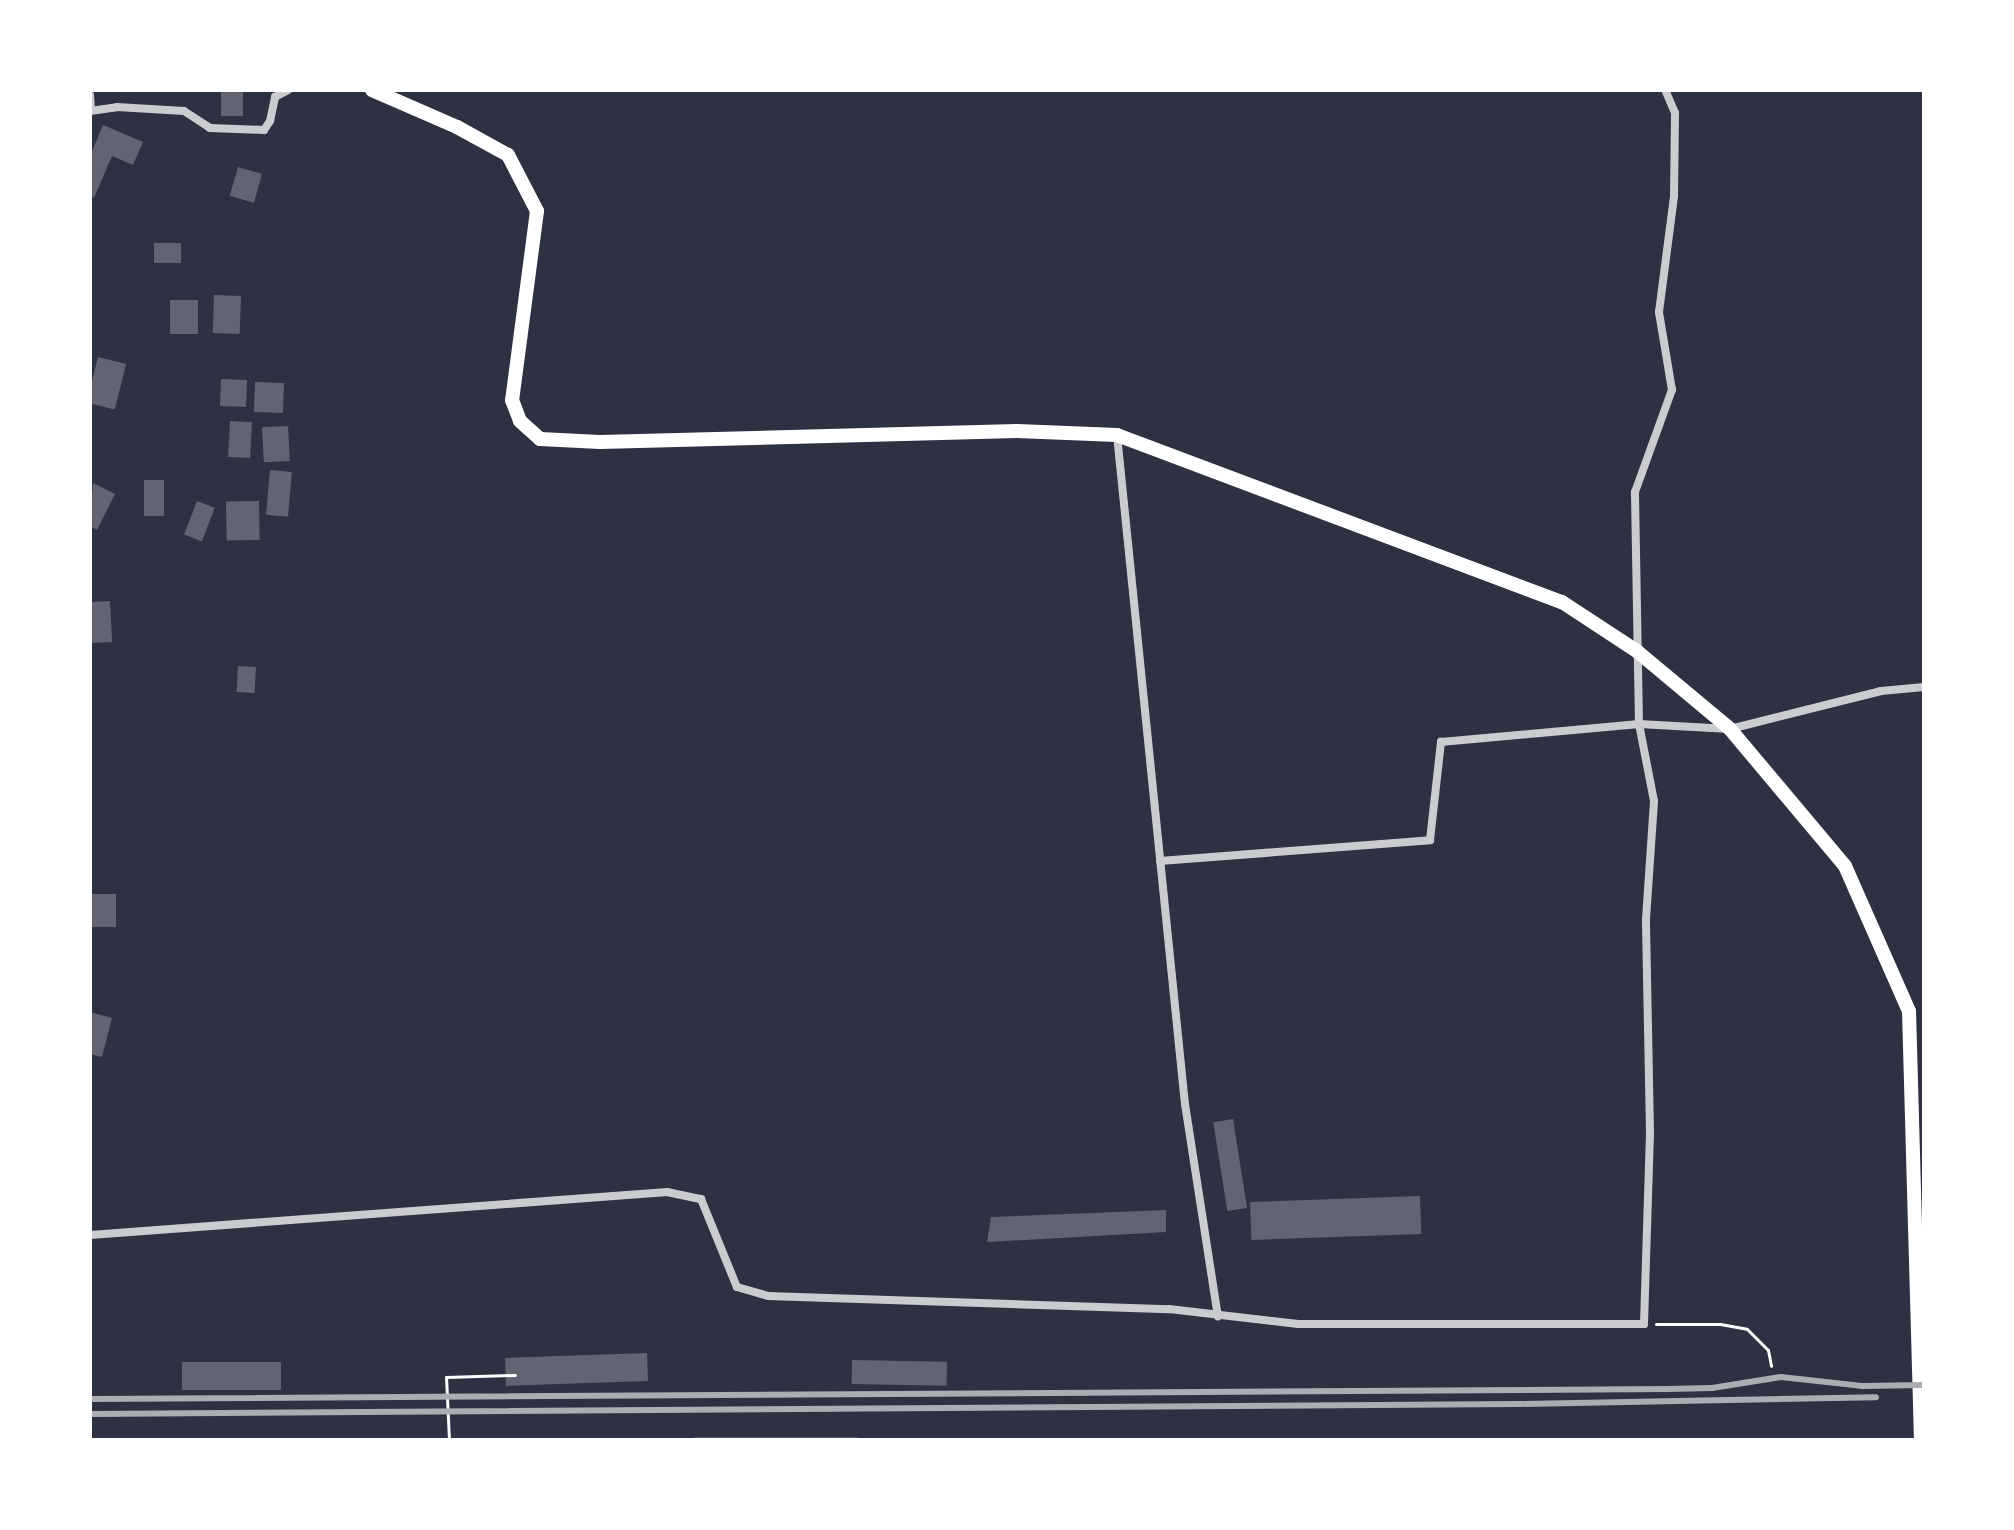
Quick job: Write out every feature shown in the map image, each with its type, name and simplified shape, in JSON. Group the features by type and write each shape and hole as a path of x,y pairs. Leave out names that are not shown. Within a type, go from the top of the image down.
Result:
{"main road":[{"path":"372,90 457,127 508,155 537,211 512,400 520,421 540,439 600,442 1017,431 1117,435 1562,602 1638,652 1730,729 1845,866 1909,1011 1921,1440"}],"street":[{"path":"90,95 90,110 184,111 210,128 264,130 270,121 275,97 288,90"},
{"path":"90,1235 667,1192 701,1199 737,1287 768,1296 1169,1309 1298,1324 1644,1324 1650,1132 1646,919 1654,801 1639,724 1635,492 1672,390 1659,312 1674,182 1675,113 1665,90"},
{"path":"1117,435 1185,1104 1218,1316"},
{"path":"1160,861 1430,840 1441,742 1639,724 1730,729 1881,691 1924,687"}],"path":[{"path":"1644,1324 1720,1324 1747,1329 1768,1350 1771,1366"},
{"path":"449,1440 446,1377 515,1375"}],"building":[{"path":"221,90 243,90 243,116 221,116"},
{"path":"103,125 143,142 133,165 112,156 94,198 90,196 90,156"},
{"path":"238,167 262,174 254,203 230,196"},
{"path":"154,243 181,243 181,263 154,263"},
{"path":"214,295 241,296 240,334 213,333"},
{"path":"170,300 198,300 198,334 170,334"},
{"path":"98,357 126,364 115,410 90,403 90,389"},
{"path":"221,379 247,380 246,407 220,406"},
{"path":"255,382 284,383 283,413 254,412"},
{"path":"230,421 252,422 250,458 228,457"},
{"path":"288,426 290,461 264,462 262,427"},
{"path":"270,470 292,472 288,517 266,515"},
{"path":"144,480 164,480 164,516 144,516"},
{"path":"93,483 115,494 97,530 90,526"},
{"path":"197,501 215,508 202,541 184,535"},
{"path":"259,501 260,540 227,541 226,502"},
{"path":"110,601 112,642 92,643 90,602"},
{"path":"238,666 256,667 255,693 237,692"},
{"path":"90,894 116,894 116,927 90,927"},
{"path":"90,1012 112,1018 102,1057 90,1054"},
{"path":"1233,1119 1247,1208 1227,1211 1213,1122"},
{"path":"1420,1196 1421,1234 1251,1240 1250,1202"},
{"path":"1166,1210 1166,1232 987,1242 991,1217"},
{"path":"647,1353 648,1381 506,1386 505,1358"},
{"path":"852,1360 947,1362 947,1386 852,1384"},
{"path":"182,1362 281,1362 281,1390 182,1390"},
{"path":"695,1437 857,1437 857,1440 695,1440"}],"railway":[{"path":"90,1399 1668,1389 1712,1388 1781,1377 1862,1386 1924,1385"},
{"path":"90,1414 1518,1404 1876,1397"}]}
